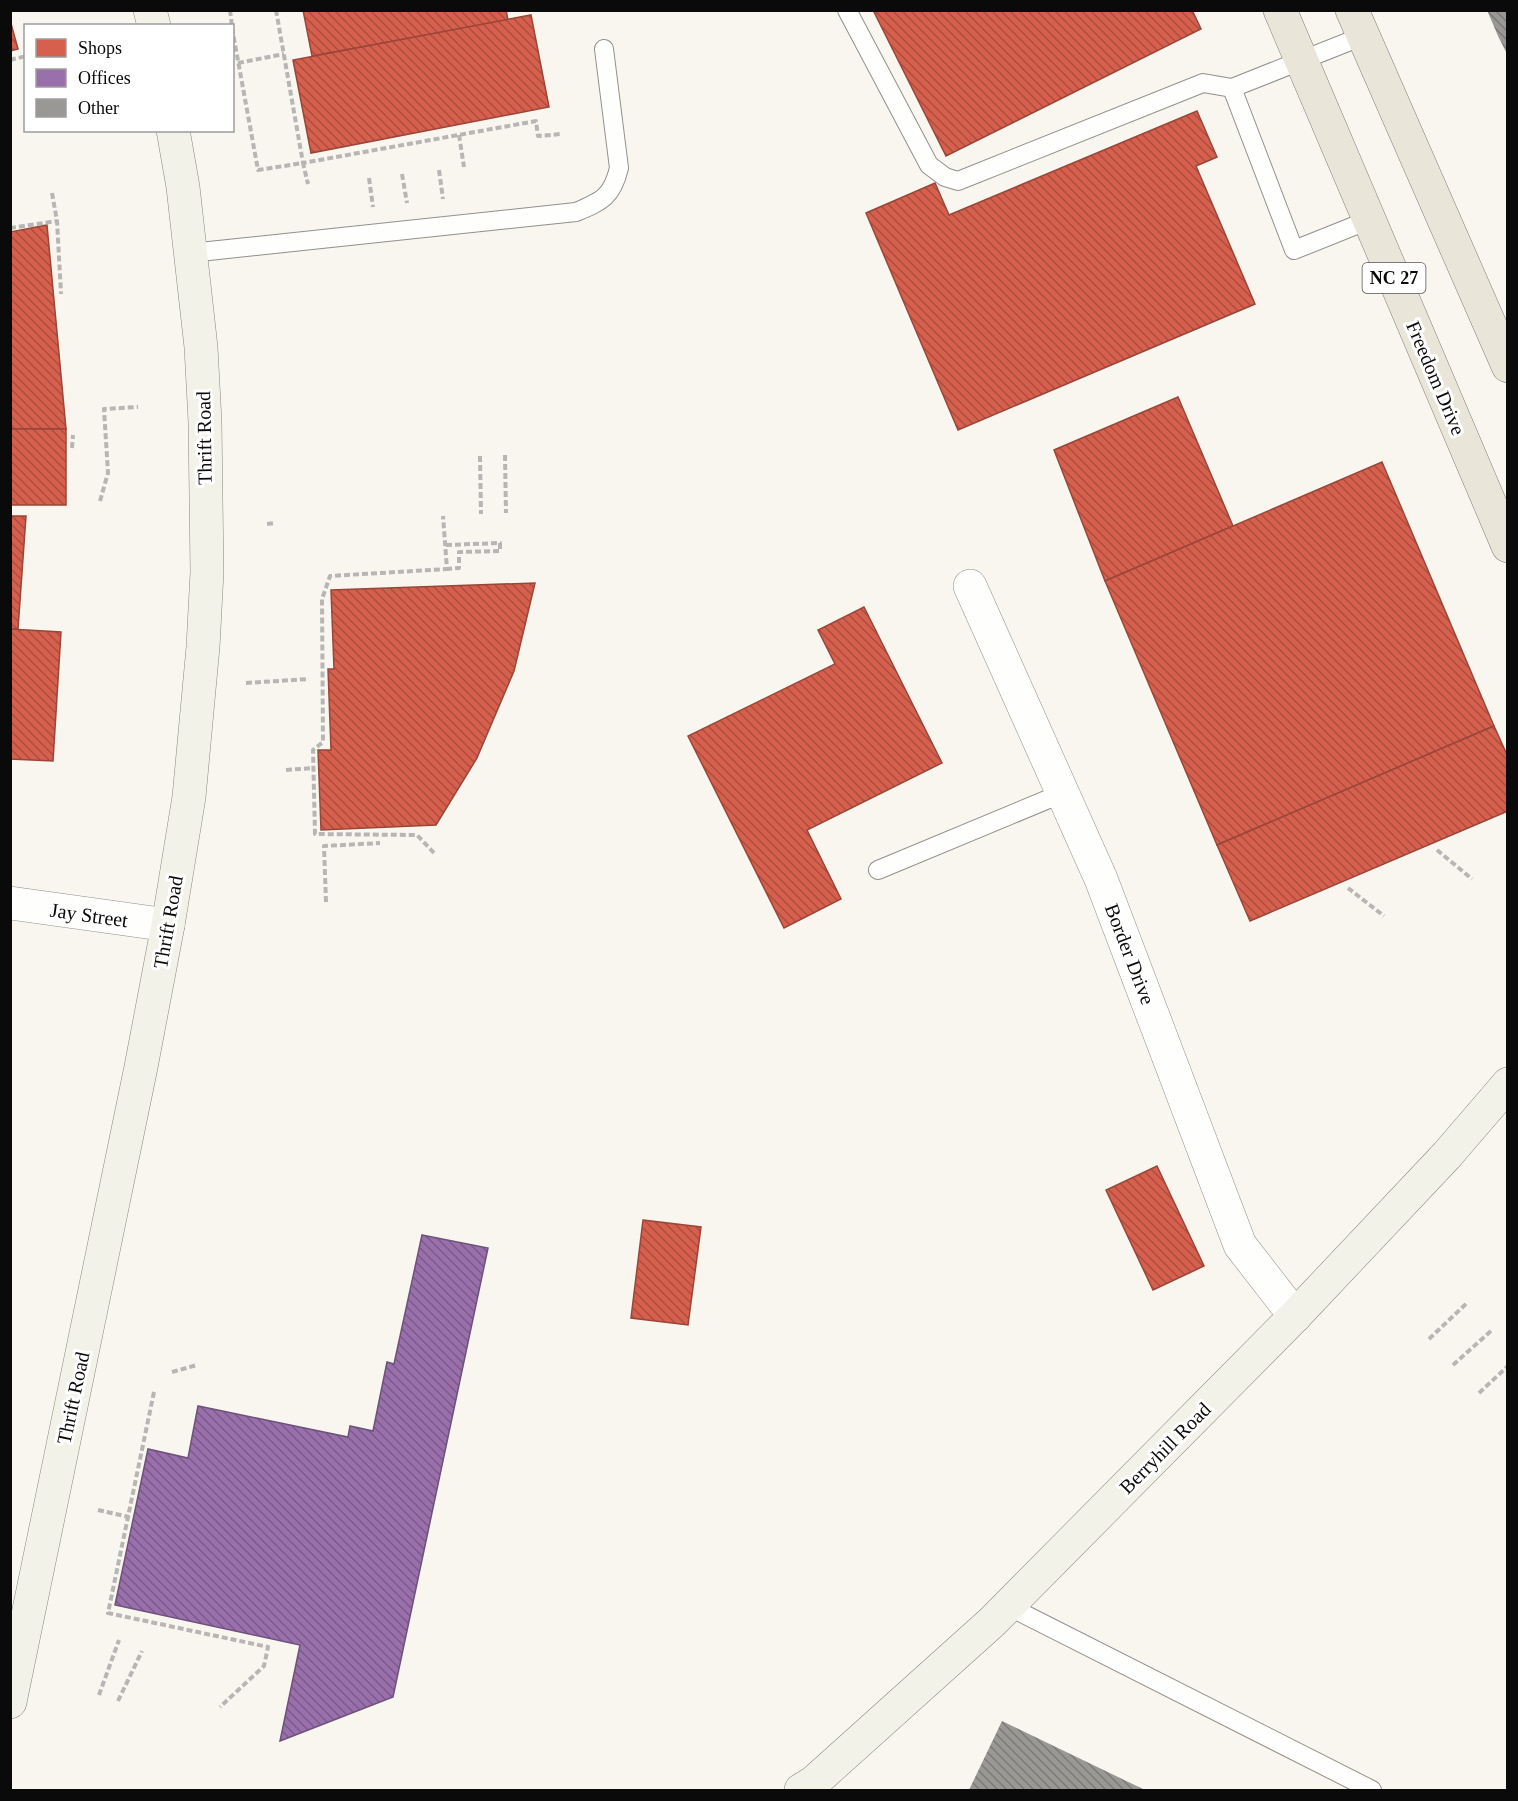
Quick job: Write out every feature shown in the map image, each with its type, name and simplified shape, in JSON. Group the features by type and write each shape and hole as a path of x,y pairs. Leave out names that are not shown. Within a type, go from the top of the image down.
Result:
{"main road":[{"name":"Freedom Drive","path":"1280,10 1508,546"},
{"path":"1358,23 1503,347"}],"street":[{"name":"Thrift Road","path":"10,1702 141,1067 189,797 203,647 207,572 205,422 201,347 183,187 173,132"},
{"name":"Border Drive","path":"970,586 1101,879 1240,1245 1295,1316"},
{"name":"Jay Street","path":"10,903 168,925"},
{"name":"Berryhill Road","path":"801,1791 823,1774 1008,1606 1295,1316 1447,1155 1508,1084"}],"lane":[{"path":"847,10 929,165 945,177 958,181 1203,83 1232,88 1301,60 1358,23"},
{"path":"190,253 576,212 603,200 615,185 619,168 604,49"},
{"path":"1232,88 1293,250 1369,220"},
{"path":"878,870 1063,793"},
{"path":"1008,1606 1372,1791"}],"path":[{"path":"276,10 308,184"},
{"path":"234,39 258,170 537,122 538,136 561,134"},
{"path":"238,63 284,54"},
{"path":"459,135 464,167"},
{"path":"52,193 57,221 61,294"},
{"path":"10,228 57,221"},
{"path":"100,501 108,473 104,409 138,407"},
{"path":"72,435 72,448"},
{"path":"505,455 506,513"},
{"path":"480,456 481,514"},
{"path":"443,516 447,569"},
{"path":"267,524 275,523"},
{"path":"434,853 417,835 315,834 313,750 324,742 322,599 330,576 459,568 459,552 500,551 500,543 445,545"},
{"path":"246,683 309,680"},
{"path":"286,770 314,768"},
{"path":"326,902 324,846 380,843"},
{"path":"1437,850 1472,879"},
{"path":"1348,888 1384,916"},
{"path":"1429,1339 1468,1302"},
{"path":"1453,1365 1493,1329"},
{"path":"172,1372 197,1365"},
{"path":"1479,1393 1508,1366"},
{"path":"154,1392 108,1613 268,1647 264,1666 220,1707"},
{"path":"98,1510 129,1518"},
{"path":"99,1695 119,1640"},
{"path":"118,1701 142,1651"}],"building: Shops":[{"path":"303,10 506,10 508,20 312,56"},
{"path":"873,10 1192,10 1201,29 946,156"},
{"path":"531,15 549,107 311,153 293,60"},
{"path":"10,20 18,49 10,51"},
{"path":"1197,111 1217,157 1196,166 1255,304 958,430 866,213 935,183 949,215"},
{"path":"47,225 66,429 10,429 10,232"},
{"path":"1178,397 1233,526 1105,581 1054,450"},
{"path":"10,429 66,429 66,505 10,505"},
{"path":"1382,462 1494,726 1217,845 1105,581"},
{"path":"10,516 26,516 18,629 10,629"},
{"path":"535,583 514,671 477,758 436,825 321,830 318,750 331,750 328,669 334,669 331,590"},
{"path":"864,607 942,763 807,830 841,899 784,928 688,736 835,664 818,630"},
{"path":"10,629 61,632 53,761 10,759"},
{"path":"1494,726 1508,757 1508,811 1250,921 1217,845"},
{"path":"1157,1166 1204,1266 1153,1290 1106,1190"},
{"path":"643,1220 701,1227 688,1325 631,1318"}],"building: Offices":[{"path":"422,1235 488,1248 393,1697 280,1741 300,1645 115,1605 148,1449 188,1458 198,1406 348,1437 350,1426 373,1431 387,1362 394,1364"}],"building: Other":[{"path":"1487,10 1508,10 1508,56 1498,36"},
{"path":"1002,1721 1145,1790 969,1790"}]}
